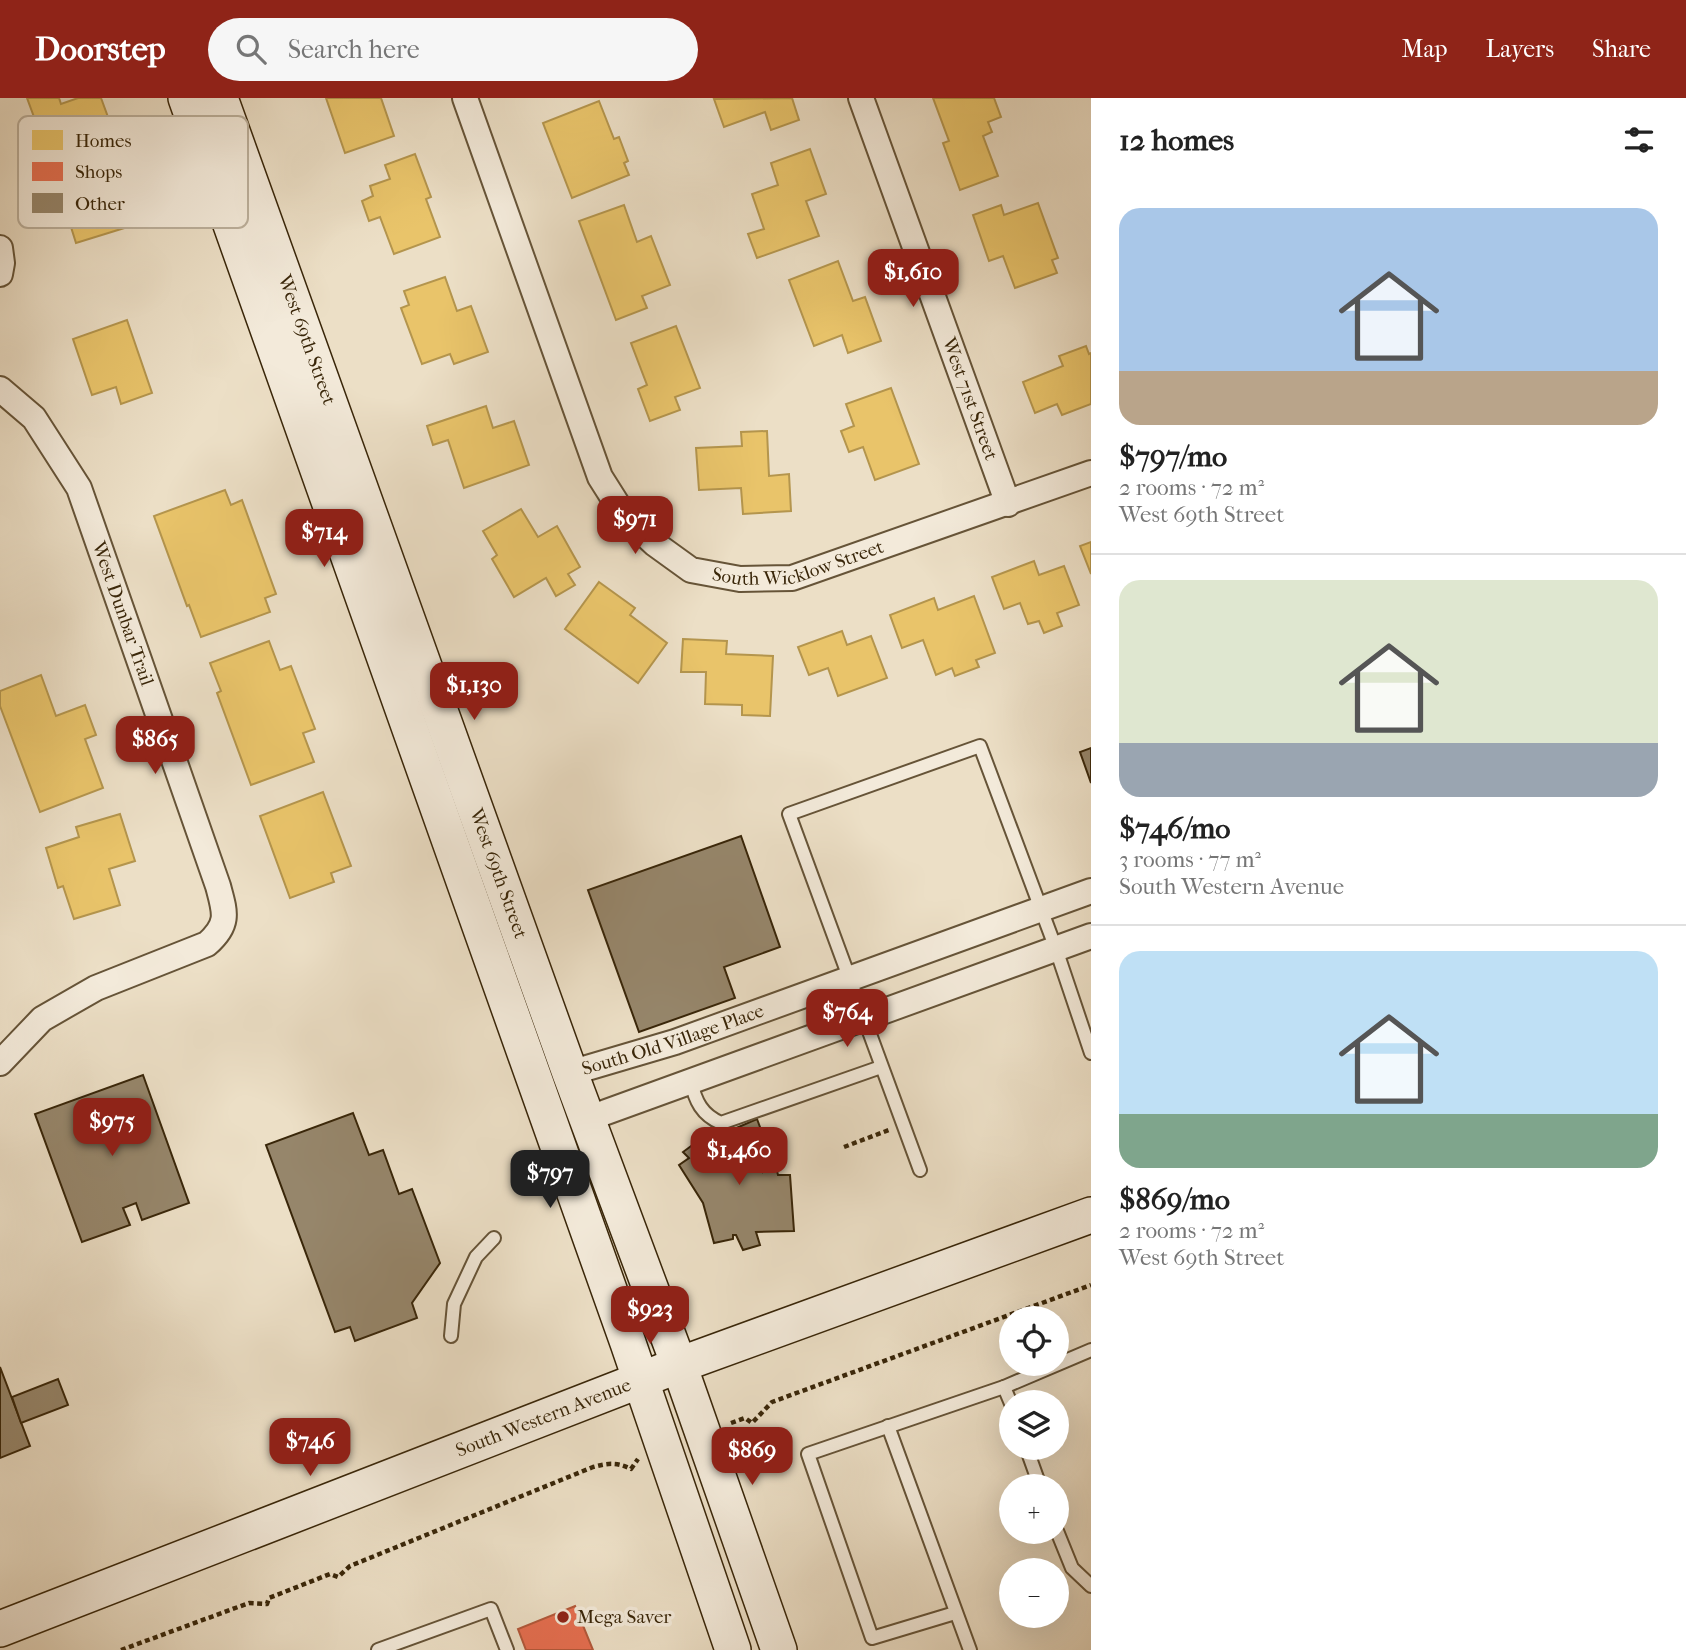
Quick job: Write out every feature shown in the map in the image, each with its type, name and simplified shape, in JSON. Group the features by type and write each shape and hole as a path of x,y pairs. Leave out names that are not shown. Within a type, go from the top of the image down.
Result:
{"main road":[{"name":"West 69th Street","path":"186,98 192,116"},
{"name":"West 69th Street","path":"220,98 226,116"},
{"name":"West 69th Street","path":"248,176 570,1073 679,1365 779,1650"},
{"name":"West 69th Street","path":"232,228 641,1380 733,1650"},
{"name":"South Western Avenue","path":"0,1629 679,1365 1091,1215"}],"street":[{"name":"South Wicklow Street","path":"465,98 600,477 624,515 655,544 691,570 740,579 792,578 1091,473"},
{"name":"West 71st Street","path":"860,98 1008,503"},
{"path":"0,248 0,274"},
{"name":"West Dunbar Trail","path":"0,389 34,418 79,488 218,886 225,914 221,930 207,944 96,988 42,1019 0,1063"},
{"name":"South Old Village Place","path":"570,1073 675,1042 1091,891"},
{"path":"587,1119 1091,936"}],"lane":[{"path":"920,1170 789,814 981,746 1091,1052"},
{"path":"691,1081 698,1104 710,1118 721,1123 881,1067"},
{"path":"451,1336 454,1304 476,1256 494,1238"},
{"path":"955,1613 872,1638 808,1454 1004,1387 1091,1350"},
{"path":"888,1426 970,1650"},
{"path":"1062,1544 1072,1568 1091,1586"},
{"path":"379,1650 491,1609 506,1650"}],"path":[{"path":"844,1147 903,1125"},
{"path":"745,1418 752,1423 772,1402 1091,1285"},
{"path":"121,1650 248,1603 267,1604 269,1598 330,1574 338,1577 350,1566 593,1467 609,1463 621,1464 631,1469 636,1459"}],"building: Homes":[{"path":"27,98 59,98 61,104 78,98 101,98 108,116 34,116"},
{"path":"326,98 381,98 394,136 345,153"},
{"path":"792,98 799,120 771,130 765,112 724,127 714,99"},
{"path":"933,98 994,98 1001,117 988,122 992,132 983,136 998,176 960,190 943,143 949,141"},
{"path":"599,101 614,139 619,137 628,161 624,163 629,175 572,198 543,123"},
{"path":"810,149 826,194 806,201 819,236 757,258 748,234 764,229 752,194 778,185 771,163"},
{"path":"415,154 431,197 426,199 440,237 394,254 380,217 369,221 362,201 373,196 370,186 390,179 385,165"},
{"path":"1038,203 1058,258 1052,260 1057,273 1015,288 1003,256 989,261 973,215 1001,205 1004,215"},
{"path":"624,205 637,242 651,236 670,285 642,296 647,308 616,320 579,221"},
{"path":"71,228 124,228 76,243"},
{"path":"838,261 853,301 865,297 881,341 848,353 842,335 814,346 789,280"},
{"path":"445,277 457,311 471,306 488,352 454,364 450,354 422,364 401,308 409,305 404,291"},
{"path":"127,320 152,393 121,404 116,387 92,395 73,339"},
{"path":"676,326 700,388 675,397 680,410 650,421 638,389 647,385 631,343"},
{"path":"1086,346 1089,354 1091,353 1091,404 1062,415 1057,404 1035,413 1023,382 1063,366 1059,356"},
{"path":"891,388 919,464 875,480 863,447 849,452 841,431 854,426 846,404"},
{"path":"486,406 493,428 514,421 529,465 464,488 448,440 433,445 427,426"},
{"path":"767,431 769,476 789,474 791,511 743,514 741,488 699,490 696,448 742,446 741,432"},
{"path":"225,490 231,505 242,500 276,594 265,598 270,612 201,637 154,516"},
{"path":"521,509 538,537 557,526 580,567 568,574 575,585 556,596 546,578 514,597 492,559 497,555 483,531"},
{"path":"1091,542 1091,574 1080,546"},
{"path":"1034,561 1039,575 1064,566 1079,605 1057,613 1062,626 1044,633 1039,621 1028,624 1020,603 1004,609 992,577"},
{"path":"599,582 635,608 630,615 667,643 638,683 565,629"},
{"path":"974,596 995,653 976,660 979,667 955,676 952,668 936,675 923,640 902,648 890,615 934,598 938,610"},
{"path":"842,631 847,645 871,636 887,678 838,696 828,668 809,675 798,647"},
{"path":"683,639 727,641 726,654 773,656 770,716 742,715 742,705 705,704 706,672 681,672"},
{"path":"269,641 280,670 291,666 315,729 303,733 314,762 251,785 217,693 221,691 210,663"},
{"path":"41,675 56,716 85,705 96,735 85,739 103,788 40,812 0,706 0,691"},
{"path":"323,792 351,866 331,873 334,882 290,898 260,816"},
{"path":"120,814 135,861 109,869 120,905 74,919 63,886 58,888 46,848 79,837 76,827"}],"building: Shops":[{"name":"Mega Saver","path":"575,1606 593,1650 526,1650 518,1629"}],"building: Other":[{"path":"1091,748 1091,783 1080,752"},
{"path":"741,836 780,947 724,967 735,998 639,1032 588,890"},
{"path":"143,1075 189,1203 142,1220 136,1203 123,1208 130,1225 82,1242 35,1114"},
{"path":"353,1113 369,1155 383,1150 399,1194 412,1189 440,1263 412,1303 417,1318 355,1341 350,1327 335,1332 266,1145"},
{"path":"757,1119 767,1146 761,1148 763,1172 776,1167 778,1175 790,1175 794,1231 756,1232 760,1245 743,1250 736,1235 733,1235 733,1239 714,1243 703,1203 679,1165 689,1158 683,1152 706,1135 713,1146 729,1135 727,1132"},
{"path":"0,1367 30,1446 0,1458"},
{"path":"58,1379 68,1405 21,1423 12,1397"}],"place":[{"name":"Mega Saver","path":"563,1617"}]}
